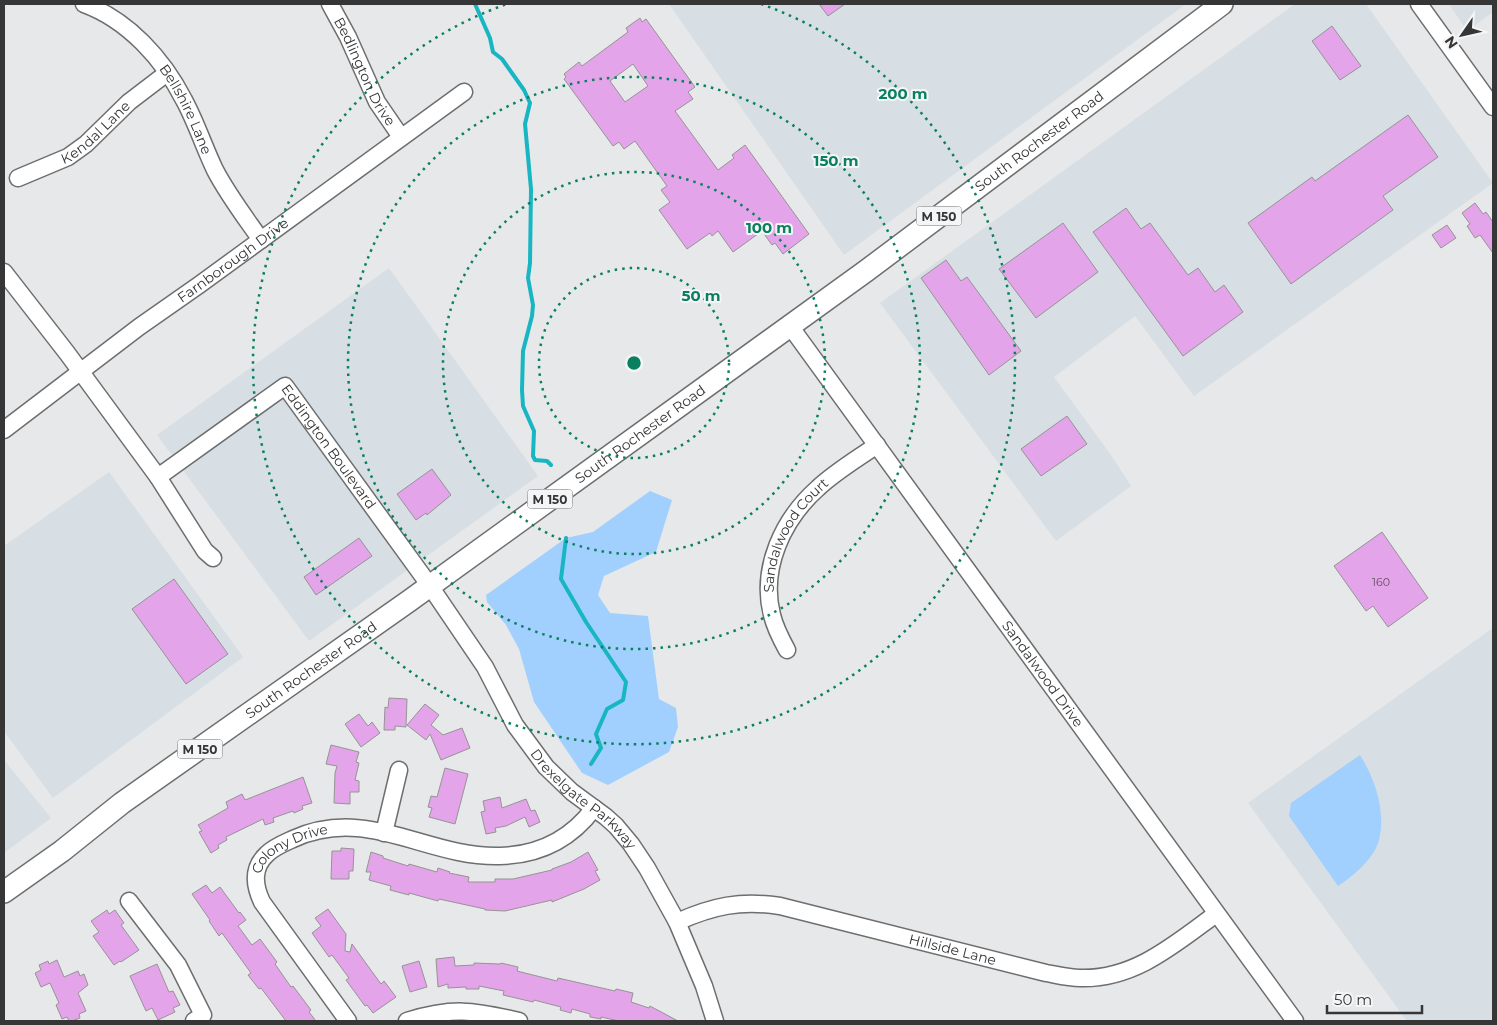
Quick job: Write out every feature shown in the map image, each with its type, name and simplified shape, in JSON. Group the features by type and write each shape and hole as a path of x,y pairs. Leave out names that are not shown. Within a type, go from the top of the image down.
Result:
{"main road":[{"name":"South Rochester Road","path":"4,892 56,856 122,803 430,586 866,272 1222,4"}],"street":[{"name":"Bellshire Lane","path":"84,4 102,10 127,27 154,56 184,100 216,171 236,205 261,240"},
{"name":"Bedlington Drive","path":"330,4 348,37 377,102 402,137"},
{"path":"1419,4 1493,108"},
{"name":"Kendal Lane","path":"18,178 68,158 86,144 129,102 166,73"},
{"name":"Farnborough Drive","path":"4,430 80,370 464,92"},
{"path":"4,272 80,370 158,477 205,551 213,558"},
{"name":"Sandalwood Drive","path":"790,326 1295,1021"},
{"name":"Eddington Boulevard","path":"158,477 285,386 430,586"},
{"name":"Sandalwood Court","path":"787,650 777,631 769,597 771,567 781,536 795,512 818,488 877,445"},
{"name":"Drexelgate Parkway","path":"430,586 485,668 512,719 535,753 558,780 616,826 651,874 677,922 704,986 715,1021"},
{"path":"384,832 399,770"},
{"name":"Colony Drive","path":"348,1021 262,902 256,890 255,879 258,867 267,853 302,834 338,826 384,832 466,854 482,856 514,855 538,849 566,836 582,824 594,808"},
{"path":"129,901 178,965 203,1016 194,1021"},
{"name":"Hillside Lane","path":"677,922 718,906 735,903 762,903 1046,973 1080,978 1112,975 1146,963 1216,914"},
{"path":"407,1021 446,1012 462,1011 492,1014 519,1021"}],"shaded area":[{"path":"669,4 1186,4 844,255"},
{"path":"1295,4 1366,4 1493,183 1194,396 1135,316 1054,377 1111,455 1131,486 1056,541 880,303"},
{"path":"1449,4 1493,4 1493,12 1467,31"},
{"path":"389,268 538,476 309,641 157,435"},
{"path":"109,472 243,657 53,798 4,731 4,546"},
{"path":"650,491 672,500 656,552 604,576 598,595 610,613 648,616 659,699 676,708 678,727 669,752 608,785 582,773 534,702 519,649 506,625 487,602 486,595 566,538 593,532"},
{"path":"1493,628 1493,1021 1407,1021 1248,803"},
{"path":"1360,755 1370,774 1378,796 1381,829 1373,854 1356,872 1338,886 1289,816 1291,803"},
{"path":"4,760 51,818 4,853"}],"building":[{"path":"819,4 845,4 828,16"},
{"path":"640,18 642,22 646,19 695,87 688,92 693,99 675,111 718,170 734,158 732,155 745,145 809,234 783,254 775,243 772,245 762,231 733,252 718,231 712,236 710,233 687,249 659,210 670,202 661,190 667,186 635,141 624,149 619,142 613,146 564,79 566,77 564,74 579,62 582,66 628,32 626,28","holes":["633,64 648,86 625,102 610,81"]},
{"path":"1332,26 1361,66 1340,80 1312,41"},
{"path":"1408,115 1438,157 1383,196 1393,210 1291,284 1248,223 1312,177 1315,181"},
{"path":"1475,203 1483,214 1486,212 1493,222 1493,253 1480,235 1475,238 1467,226 1470,224 1462,213"},
{"path":"1126,208 1141,229 1150,223 1188,275 1198,268 1215,292 1224,285 1243,312 1183,356 1093,232"},
{"path":"1063,223 1098,272 1036,318 999,269"},
{"path":"1447,225 1456,238 1441,248 1432,235"},
{"path":"946,260 961,281 967,277 1021,351 989,375 921,278"},
{"path":"1067,416 1087,444 1041,476 1021,449"},
{"path":"432,469 451,495 427,515 426,513 416,520 397,494"},
{"path":"1382,532 1428,598 1388,627 1373,606 1366,611 1334,566"},
{"path":"359,538 372,556 316,595 304,577"},
{"path":"174,579 228,654 186,684 132,609"},
{"path":"389,698 407,699 406,727 395,726 395,730 384,730 385,707 388,708"},
{"path":"425,704 439,715 431,725 443,735 462,728 470,748 441,760 430,734 426,740 407,725"},
{"path":"359,714 368,726 372,722 380,733 361,747 345,724"},
{"path":"331,745 359,752 356,762 359,763 355,780 359,781 359,792 350,792 350,804 334,803 337,766 326,764"},
{"path":"445,768 468,774 455,824 429,817 432,808 428,807 431,796 437,797"},
{"path":"303,777 312,803 302,806 303,809 294,813 293,811 273,818 274,822 265,825 263,819 226,837 227,840 218,845 219,848 211,853 199,832 202,831 198,825 228,808 226,802 242,794 245,800"},
{"path":"500,797 502,808 526,799 531,811 535,810 540,822 529,827 525,817 506,826 495,828 496,832 486,834 481,812 485,811 483,801"},
{"path":"341,848 354,849 353,871 349,871 349,879 331,879 332,851 341,851"},
{"path":"371,852 408,866 409,864 437,872 438,868 449,873 469,877 468,882 495,882 495,879 513,879 552,870 588,852 598,870 595,871 600,880 584,889 552,902 552,900 505,911 485,910 409,893 409,895 390,890 391,886 369,880 371,872 366,872"},
{"path":"206,885 212,893 220,887 246,920 238,926 252,945 260,939 277,962 275,964 291,987 293,986 311,1010 309,1012 316,1021 286,1021 261,988 259,989 248,975 251,973 222,933 219,936 192,894"},
{"path":"328,909 346,934 345,951 350,952 352,944 381,984 384,981 396,997 373,1013 367,1005 365,1006 346,980 349,978 332,955 329,957 312,933 321,926 315,918"},
{"path":"107,910 109,914 115,910 124,923 121,925 139,950 114,965 93,936 99,932 91,921"},
{"path":"454,957 455,966 474,965 474,963 501,963 518,967 517,971 557,981 558,978 615,991 616,989 633,993 631,1002 649,1008 650,1006 678,1021 619,1021 601,1017 601,1019 590,1017 590,1014 572,1009 571,1013 560,1010 561,1007 503,995 504,991 479,986 479,989 466,989 466,987 448,988 448,984 438,987 436,959"},
{"path":"57,960 64,977 78,971 80,976 84,974 88,985 78,993 86,1011 79,1014 80,1018 72,1021 69,1021 67,1017 62,1019 56,1005 59,1003 50,983 41,987 35,973 41,970 39,965 48,961 49,964"},
{"path":"419,961 427,987 410,992 402,966"},
{"path":"157,964 169,992 173,991 180,1005 173,1008 175,1012 158,1020 152,1008 146,1011 130,976"}],"waterway":[{"path":"475,4 490,38 493,52 502,59 524,90 530,103 525,124 531,189 528,278 533,305 523,351 522,390 523,406 534,431 533,456 535,460 547,461 551,465"},
{"path":"566,538 561,579 586,622 626,682 623,700 607,709 596,734 601,748 591,764"}]}
